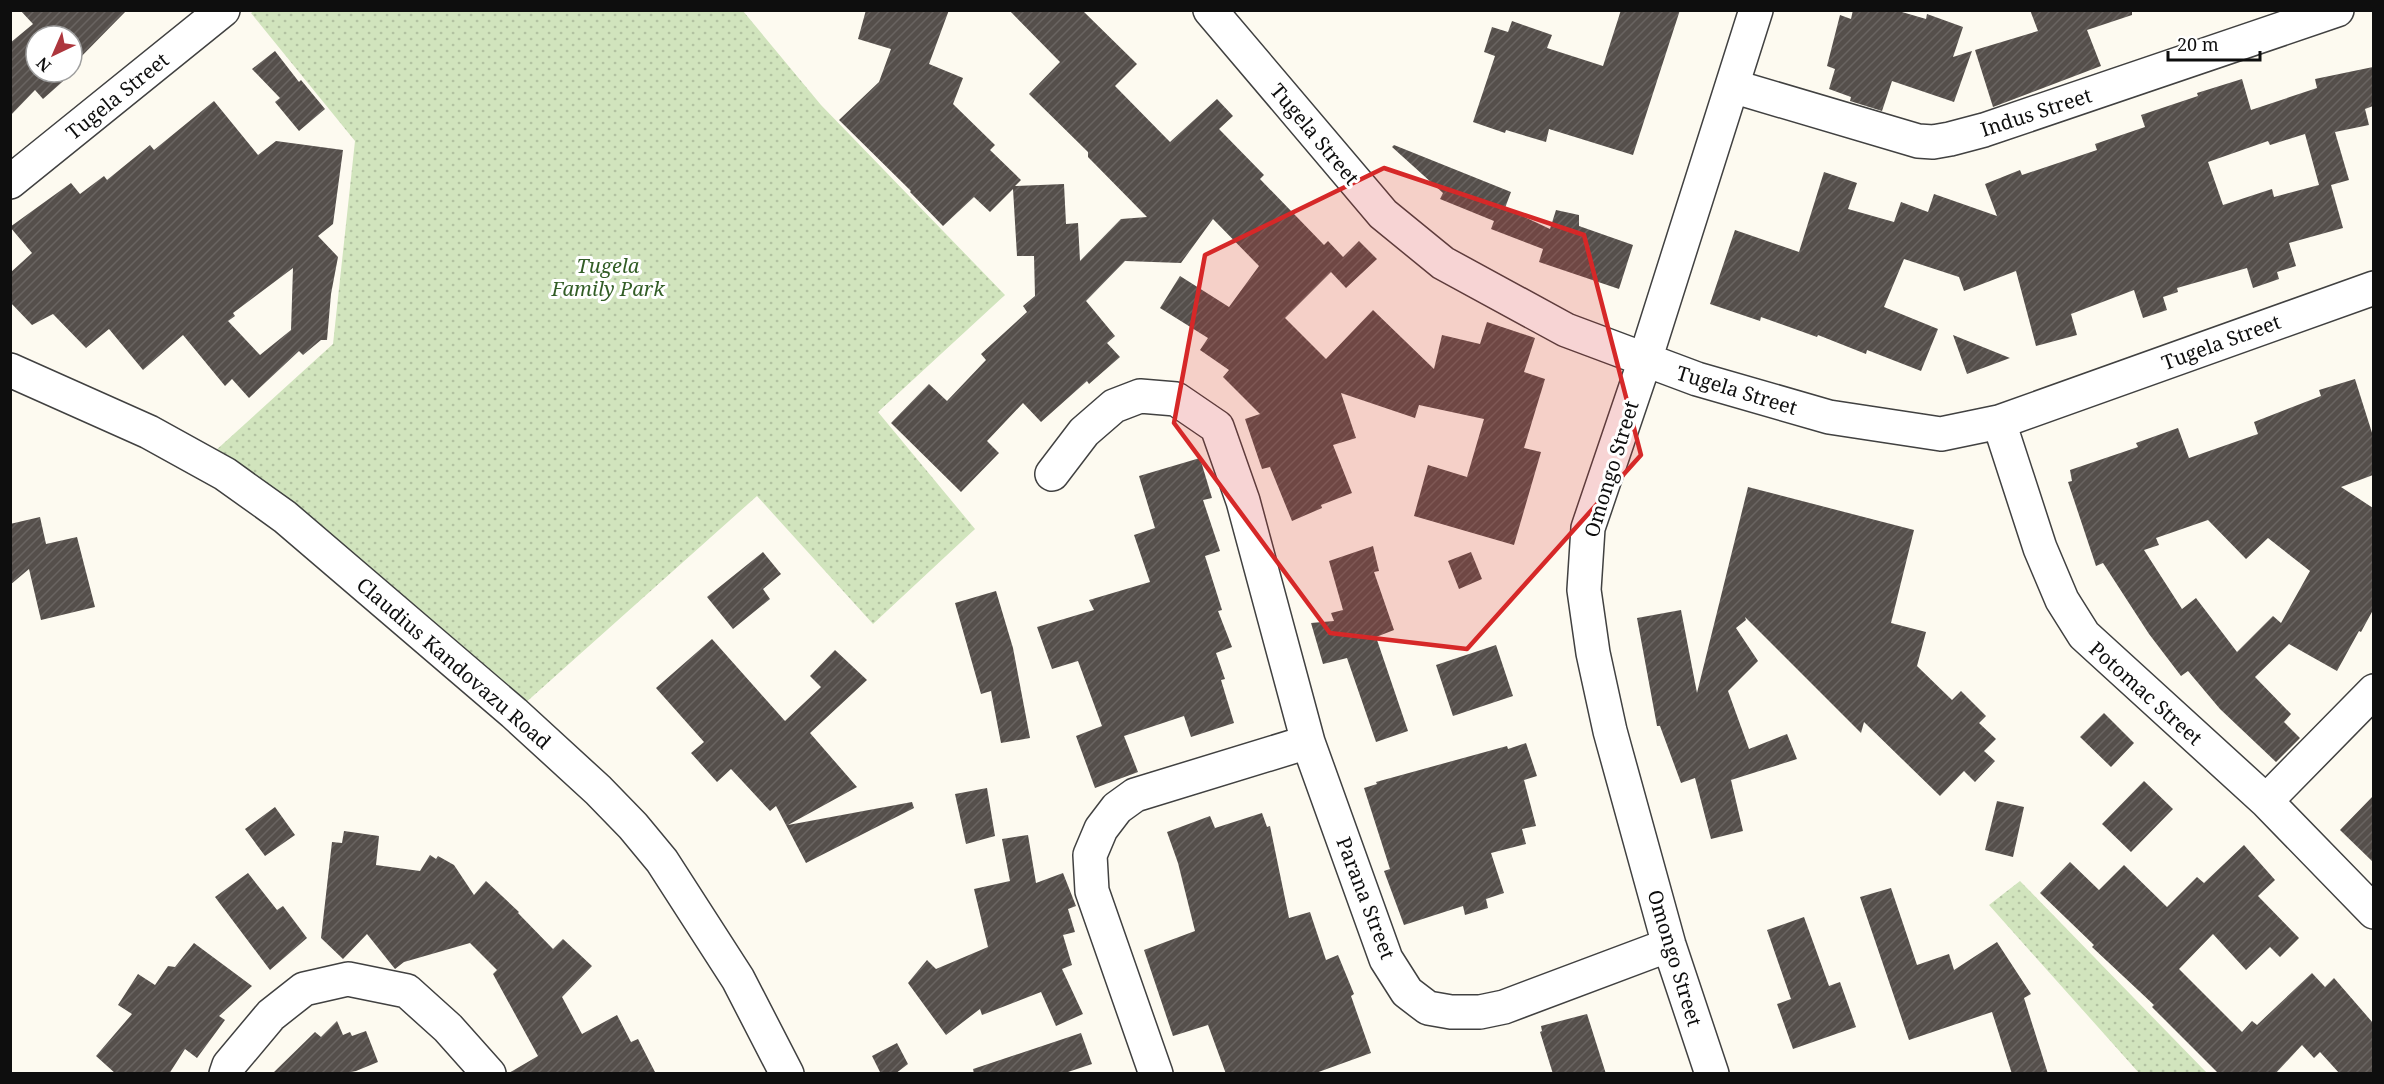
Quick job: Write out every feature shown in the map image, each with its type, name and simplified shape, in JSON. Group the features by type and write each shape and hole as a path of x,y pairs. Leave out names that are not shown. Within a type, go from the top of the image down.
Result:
{"street":[{"name":"Tugela Street","path":"1210,10 1383,214 1443,263 1566,330 1697,379 1829,417 1941,434 1999,422 2373,288"},
{"name":"Omongo Street","path":"1712,1074 1669,945 1610,731 1593,653 1584,590 1588,528 1645,360 1756,10"},
{"name":"Indus Street","path":"1732,86 1918,141 1933,142 1984,130 2337,10"},
{"name":"Tugela Street","path":"15,168 219,12"},
{"name":"Claudius Kandovazu Road","path":"10,370 149,432 225,474 285,517 514,713 605,797 662,861 738,979 788,1074"},
{"name":"Parana Street","path":"1052,474 1084,432 1114,406 1140,396 1176,399 1217,427 1243,501 1308,742 1386,959 1407,993 1428,1008 1451,1012 1480,1012 1504,1007 1669,945"},
{"name":"Potomac Street","path":"1999,422 2040,548 2062,600 2084,636 2265,801 2373,912"},
{"path":"2265,801 2373,691"},
{"path":"1156,1074 1092,891 1090,855 1101,829 1117,808 1135,795 1308,742"},
{"path":"226,1074 229,1065 279,1008 304,989 348,979 407,992 448,1028 489,1074"}],"highlighted area":[{"path":"1384,168 1584,235 1641,455 1467,649 1330,633 1174,423 1205,255"}],"green space":[{"name":"Tugela Family Park","path":"254,11 743,11 821,105 1005,295 878,412 975,529 873,624 757,496 514,713 203,462 333,344 355,141 251,13"},
{"path":"2020,881 2207,1073 2139,1073 1989,905"}],"building":[{"path":"20,10 127,10 84,54 84,24 33,24"},
{"path":"866,10 949,10 929,64 963,78 953,104 995,145 990,150 1021,180 1015,186 1064,184 1066,224 1078,223 1080,261 1121,219 1147,217 1088,157 1088,152 1029,94 1060,62 1009,10 1082,10 1137,64 1115,86 1170,142 1217,99 1233,116 1219,129 1264,175 1260,179 1324,245 1328,241 1343,257 1359,241 1377,259 1346,288 1331,272 1285,318 1326,359 1373,310 1434,369 1442,335 1480,344 1487,322 1535,338 1524,372 1545,379 1524,448 1541,452 1514,545 1414,516 1428,465 1467,477 1484,419 1419,405 1415,418 1341,393 1356,438 1333,445 1352,493 1321,505 1322,508 1292,521 1270,467 1262,469 1245,419 1260,414 1223,377 1229,370 1200,350 1208,338 1160,308 1180,276 1229,307 1259,266 1213,219 1181,263 1125,261 1086,301 1115,336 1107,343 1120,357 1089,384 1087,381 1041,422 1023,403 987,441 999,453 961,492 891,423 929,384 947,401 986,360 981,354 1027,312 1023,306 1035,296 1034,256 1017,256 1013,189 990,212 974,197 943,226 839,120 879,82 891,49 858,39"},
{"path":"1621,10 1680,10 1633,155 1549,129 1546,142 1506,130 1505,133 1473,122 1495,56 1484,52 1492,27 1508,32 1512,21 1552,35 1547,48 1603,66"},
{"path":"1853,10 1895,10 1926,19 1927,14 1963,27 1953,57 1972,51 1954,102 1892,81 1882,111 1850,101 1851,97 1829,89 1835,69 1827,66 1840,15 1851,19"},
{"path":"2030,10 2132,10 2132,15 2087,30 2101,66 1993,107 1975,50 2038,31"},
{"path":"24,31 24,84 60,84 43,99 35,90 10,116 10,43"},
{"path":"275,51 299,82 301,80 325,109 299,131 275,102 280,98 252,69"},
{"path":"2373,67 2373,106 2365,109 2369,125 2335,132 2349,180 2331,185 2343,228 2289,243 2296,266 2277,272 2279,279 2253,288 2247,268 2177,288 2178,292 2163,297 2167,310 2143,318 2134,290 2071,314 2077,335 2036,346 2016,271 1964,291 1959,277 1904,259 1884,307 1938,329 1921,371 1867,350 1866,354 1818,335 1817,337 1761,317 1760,321 1710,304 1735,230 1799,252 1824,172 1857,183 1848,209 1894,222 1901,202 1928,212 1934,194 1997,216 1985,184 2020,170 2022,175 2097,150 2095,144 2145,127 2141,115 2198,96 2197,93 2242,79 2251,110 2317,88 2315,79","holes":["2305,134 2319,185 2274,197 2272,189 2223,205 2208,162 2268,141 2270,145"]},
{"path":"214,101 258,155 276,141 343,150 333,224 318,236 338,257 331,294 327,340 321,340 303,355 299,351 249,398 232,379 225,386 183,335 143,370 109,329 86,348 53,314 32,325 10,302 10,273 32,253 10,227 71,183 80,194 104,176 107,180 150,145 154,150","holes":["293,268 291,330 260,355 228,321 235,316 233,313"]},
{"path":"1394,145 1511,192 1505,208 1550,229 1556,210 1579,215 1579,226 1633,245 1619,289 1539,262 1543,249 1491,229 1494,221 1440,199 1443,193 1392,147"},
{"path":"1953,335 2010,358 1967,374"},
{"path":"2355,379 2373,436 2373,475 2341,487 2373,508 2373,610 2337,671 2289,644 2255,677 2291,714 2284,722 2300,738 2276,762 2220,709 2188,671 2181,676 2149,634 2103,563 2096,566 2068,482 2072,481 2070,470 2138,447 2136,443 2178,428 2189,458 2258,434 2254,422 2321,396 2319,390","holes":["2208,520 2246,559 2268,538 2310,571 2281,623 2273,616 2237,652 2196,598 2182,609 2144,550 2159,545 2156,538"]},
{"path":"1200,458 1212,498 1203,500 1220,551 1205,556 1222,610 1218,611 1232,647 1216,653 1225,679 1221,680 1234,723 1191,737 1184,716 1124,736 1138,772 1095,788 1076,736 1102,726 1078,661 1052,669 1037,627 1094,610 1089,600 1150,582 1134,535 1155,528 1139,476"},
{"path":"1748,487 1914,530 1891,623 1926,632 1917,666 1952,700 1961,691 1986,716 1979,723 1996,739 1984,751 1995,761 1975,782 1964,771 1940,796 1864,722 1861,733 1745,617 1746,620 1736,628 1758,661 1728,691 1749,749 1787,734 1797,759 1731,780 1743,831 1711,839 1695,778 1681,783 1660,726 1657,726 1637,618 1681,610 1697,693"},
{"path":"40,517 46,544 77,537 95,607 41,620 29,569 10,585 10,524"},
{"path":"1373,546 1379,571 1374,572 1394,630 1376,637 1408,731 1376,742 1347,658 1323,664 1311,623 1334,621 1331,613 1343,610 1329,561"},
{"path":"763,552 781,574 763,589 770,599 733,629 707,597"},
{"path":"1471,552 1482,579 1459,589 1448,561"},
{"path":"996,591 1013,648 1030,738 1001,743 991,691 981,694 955,603"},
{"path":"712,639 785,721 821,687 810,676 835,650 867,680 810,733 857,787 788,825 912,802 914,808 806,863 776,806 770,811 731,769 717,782 691,753 704,742 656,688"},
{"path":"1496,645 1513,696 1453,716 1436,665"},
{"path":"2104,713 2134,743 2111,767 2080,737"},
{"path":"1526,743 1537,776 1524,780 1536,826 1522,829 1526,844 1491,853 1504,893 1486,899 1488,908 1465,915 1463,906 1404,925 1384,871 1390,869 1364,788 1377,784 1376,782 1507,746 1508,749"},
{"path":"2144,781 2173,809 2131,852 2102,824"},
{"path":"987,788 995,836 966,844 955,794"},
{"path":"2373,796 2373,862 2340,830"},
{"path":"1997,801 2024,807 2013,857 1985,850"},
{"path":"275,807 295,835 265,856 245,829"},
{"path":"1262,813 1267,827 1270,826 1289,918 1310,912 1326,960 1338,955 1354,994 1351,996 1371,1053 1313,1074 1226,1074 1208,1025 1173,1036 1144,950 1195,931 1178,863 1167,832 1210,816 1215,828"},
{"path":"344,831 379,836 376,865 420,871 430,855 436,859 438,856 454,865 474,895 486,881 553,949 563,939 592,966 562,997 582,1034 617,1015 631,1042 638,1039 656,1074 507,1074 538,1056 493,974 497,970 470,943 404,962 395,969 367,934 343,959 321,938 332,842 342,843"},
{"path":"1028,835 1036,883 1063,873 1076,906 1068,909 1075,932 1063,935 1072,965 1062,969 1083,1014 1056,1026 1041,992 982,1015 980,1009 946,1035 908,983 927,960 936,969 988,947 974,889 1010,881 1002,839"},
{"path":"2244,845 2275,880 2258,896 2299,938 2280,957 2270,947 2246,970 2213,934 2179,969 2242,1032 2252,1021 2257,1025 2312,973 2325,987 2334,978 2373,1023 2373,1074 2340,1074 2320,1052 2314,1058 2302,1045 2275,1074 2219,1074 2152,1007 2154,1005 2092,947 2094,945 2040,893 2070,862 2099,890 2124,865 2167,907 2197,877 2204,883"},
{"path":"248,873 277,910 283,906 307,938 270,970 215,897"},
{"path":"1891,888 1917,965 1949,954 1954,970 1997,942 2031,994 2024,998 2048,1074 2012,1074 1992,1012 1909,1040 1860,897"},
{"path":"1804,917 1829,986 1840,982 1856,1027 1793,1049 1777,1004 1791,999 1767,930"},
{"path":"194,943 252,986 219,1016 225,1020 197,1058 185,1049 169,1074 116,1074 96,1056 132,1014 118,1005 138,974 155,985 168,966 175,967"},
{"path":"1587,1014 1606,1074 1553,1074 1540,1032 1542,1031 1541,1026"},
{"path":"337,1021 343,1035 350,1032 352,1036 366,1031 378,1062 356,1071 340,1074 272,1074 315,1032 321,1037"},
{"path":"1081,1033 1092,1064 1062,1074 974,1074 973,1069"},
{"path":"897,1043 908,1064 895,1074 881,1074 872,1056"}]}
